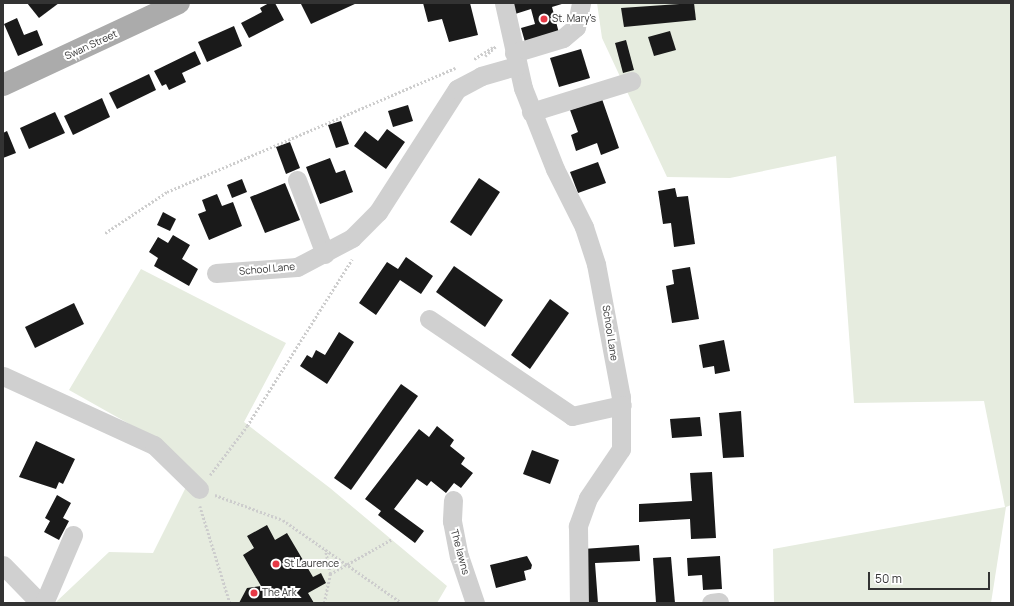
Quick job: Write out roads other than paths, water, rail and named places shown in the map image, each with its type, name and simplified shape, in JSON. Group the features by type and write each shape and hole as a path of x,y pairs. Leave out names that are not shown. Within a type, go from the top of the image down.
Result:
{"main road":[{"name":"Swan Street","path":"3,85 179,3"}],"street":[{"name":"School Lane","path":"504,3 510,54 532,112 592,250 605,301 622,405 621,449 588,498 578,526 579,603"},
{"path":"510,54 563,38 576,27 581,3"},
{"name":"School Lane","path":"216,273 297,267 325,254 356,234 378,212 457,89 481,76 510,54"},
{"path":"532,112 631,81"},
{"path":"297,180 325,254"},
{"path":"429,319 572,416 622,405"},
{"path":"3,376 154,445 199,489"},
{"name":"The lawns","path":"453,500 452,521 459,556 475,603"},
{"path":"44,603 73,535"},
{"path":"3,565 40,603"}],"place":[{"name":"St. Mary's","path":"544,19"},
{"name":"St Laurence","path":"276,564"},
{"name":"The Ark","path":"254,593"}]}
